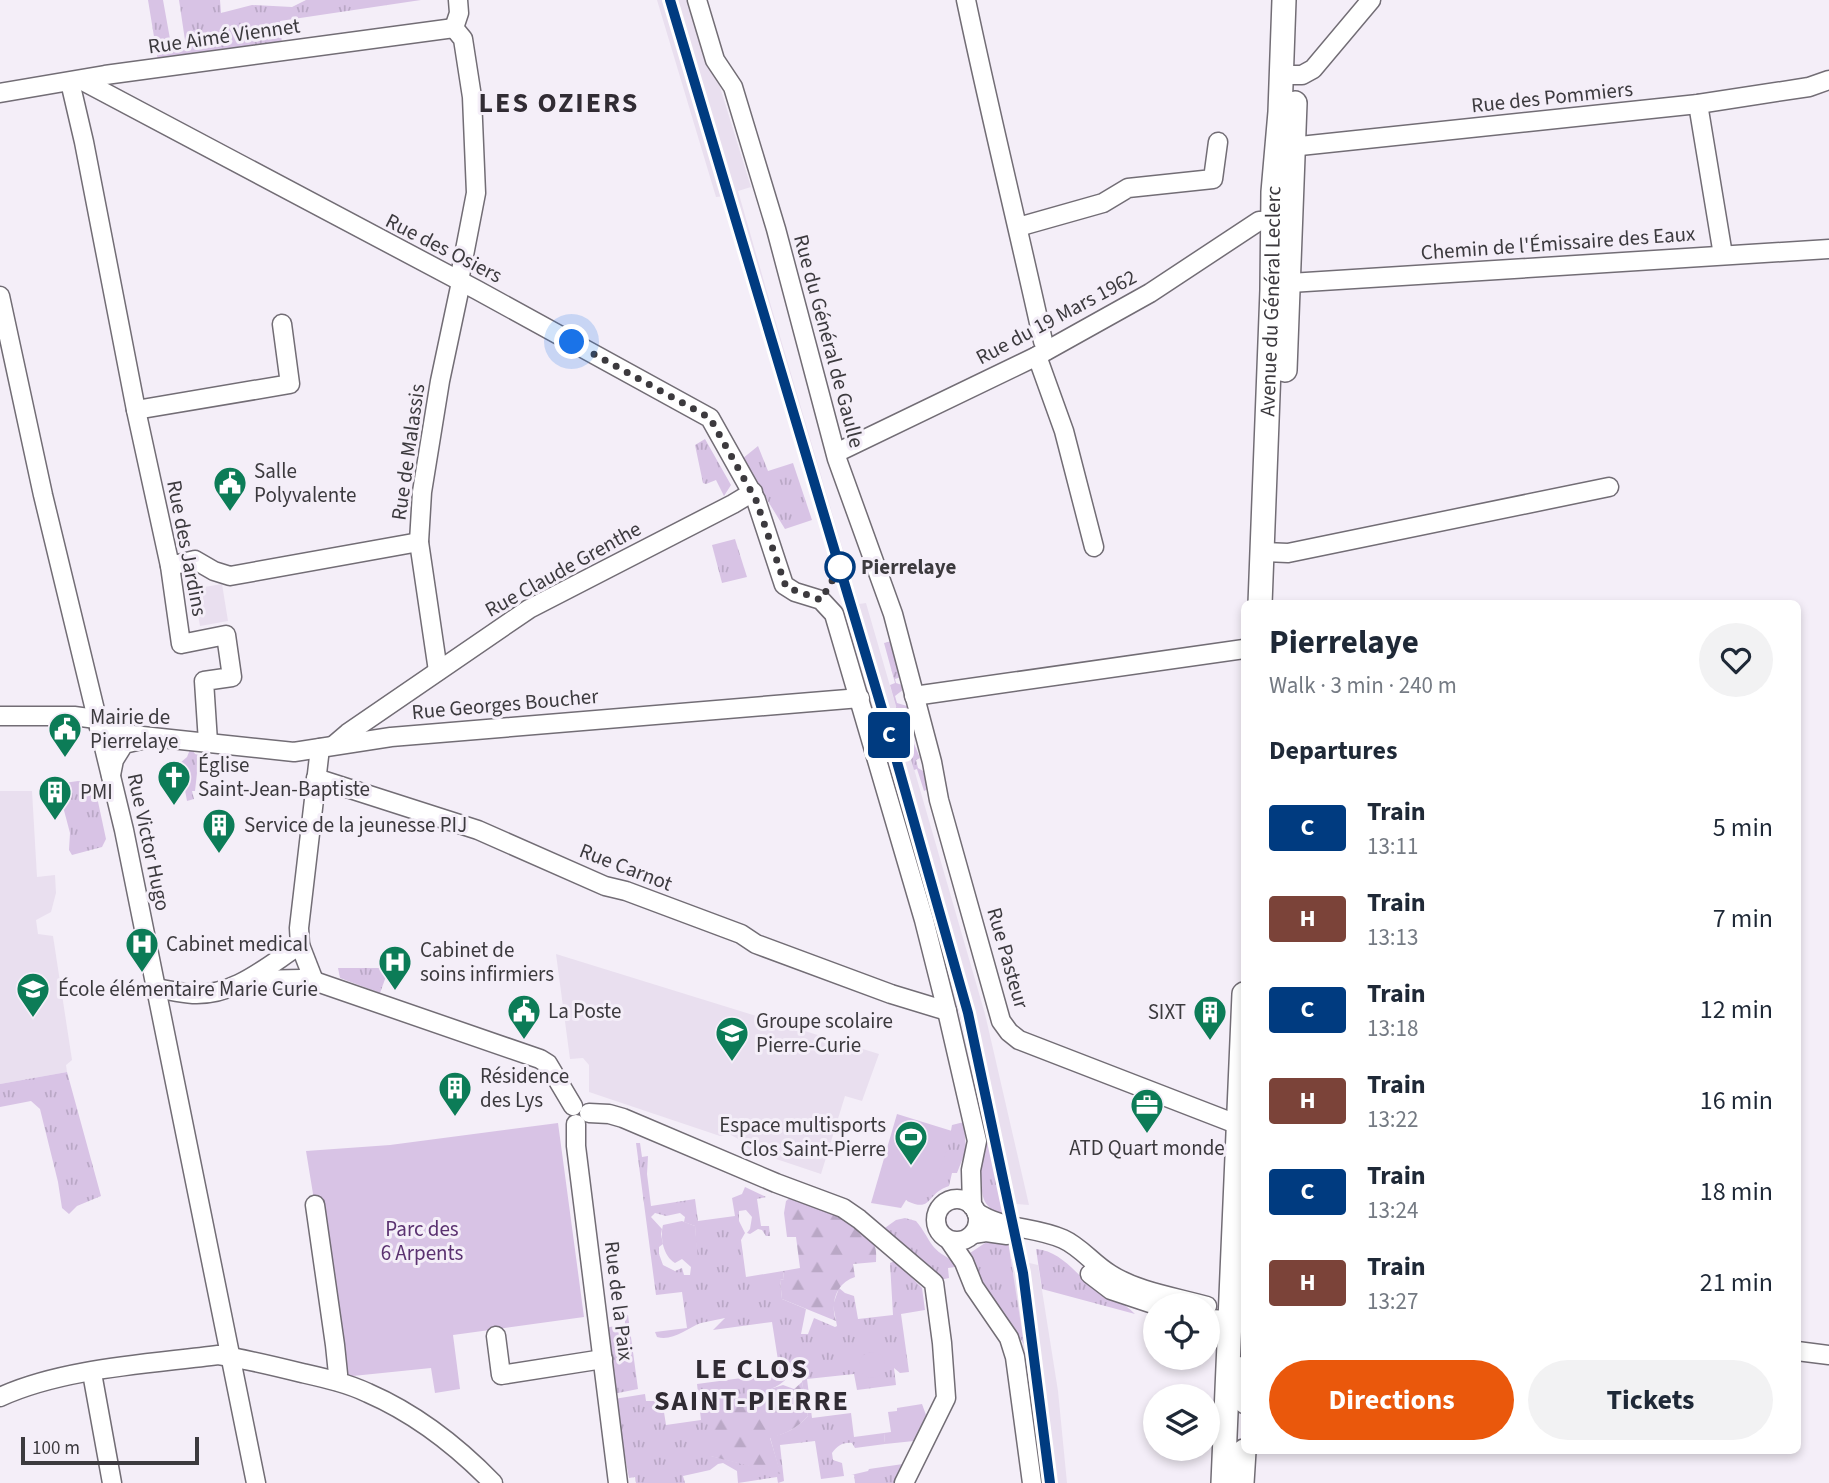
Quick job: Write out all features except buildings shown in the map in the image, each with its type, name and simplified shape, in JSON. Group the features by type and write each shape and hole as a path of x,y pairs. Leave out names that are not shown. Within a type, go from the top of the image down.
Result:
{"main road":[{"name":"Avenue du Général Leclerc","path":"1284,0 1289,75"},
{"name":"Avenue du Général Leclerc","path":"1275,600 1270,553 1272,315 1283,210 1289,75 1299,0"},
{"name":"Avenue du Général Leclerc","path":"1261,600 1270,553 1290,283 1283,210"},
{"path":"1223,1483 1235,1411 1227,1316 1241,1125"},
{"path":"1235,1411 1233,1419 1237,1425 1237,1462 1241,1483"},
{"path":"1241,1483 1244,1454"}],"street":[{"name":"Rue de Malassis","path":"438,671 419,542 422,492 476,191 472,97 463,39 454,28 459,13 458,0"},
{"name":"Rue du Général de Gaulle","path":"697,0 715,60 733,87 776,229 836,453 893,614 914,696"},
{"path":"966,0 1043,341 1042,353 1094,547"},
{"path":"1289,75 1305,75 1315,67 1371,0"},
{"name":"Rue Aimé Viennet","path":"0,93 454,28"},
{"name":"Rue des Pommiers","path":"1286,148 1698,104 1809,86 1829,80"},
{"name":"Rue des Osiers","path":"75,81 460,282 710,418 761,510 784,585 795,592 821,600 834,614 924,920 947,1011 977,1141 970,1191 974,1209"},
{"name":"Rue des Jardins","path":"75,81 84,142 136,410 170,566 181,644 226,635 232,677 204,681 208,742"},
{"path":"1698,104 1723,255"},
{"path":"1018,227 1103,203 1128,188 1213,179 1218,142"},
{"name":"Rue du 19 Mars 1962","path":"836,453 1042,353 1150,293 1259,221 1283,210"},
{"name":"Chemin de l'Émissaire des Eaux","path":"1290,283 1829,249"},
{"name":"Rue Victor Hugo","path":"0,296 41,483 111,775 256,1483"},
{"path":"136,410 290,384 282,324"},
{"path":"1270,553 1302,550 1609,487"},
{"name":"Rue Claude Grenthe","path":"327,747 529,609 753,492"},
{"path":"170,566 195,560 214,571 230,576 419,542"},
{"path":"914,696 1241,649"},
{"name":"Rue Pasteur","path":"914,696 943,813 1001,1021 1009,1032 1019,1040 1241,1125"},
{"name":"Rue Georges Boucher","path":"0,716 74,716 114,733 294,752 391,737 860,698"},
{"name":"Rue Georges Boucher","path":"111,775 114,761 124,744 155,737"},
{"path":"314,981 300,945 299,928 316,778 327,747"},
{"name":"Rue Carnot","path":"316,778 478,830 605,886 626,891 728,929 756,944 891,994 947,1011"},
{"path":"155,988 195,994 218,991 249,980 300,945"},
{"path":"249,980 314,981 540,1059 548,1064 579,1114 608,1114 623,1118 843,1209 859,1219 934,1283 946,1398 905,1483"},
{"name":"Rue de la Paix","path":"579,1114 576,1146 618,1483"},
{"path":"973,1159 948,1201 940,1208 936,1220 939,1232 949,1240 964,1262 974,1287 1009,1338 1015,1357 1032,1483"},
{"path":"948,1201 960,1200 998,1224 1040,1231 1067,1241 1106,1273 1130,1284 1162,1293"},
{"path":"315,1205 336,1354 336,1381"},
{"path":"964,1262 971,1235 978,1222 974,1209"},
{"path":"949,1240 958,1241 971,1235 993,1232 1053,1245 1072,1257 1105,1286 1143,1301"},
{"path":"496,1336 501,1375 603,1359"},
{"path":"1801,1352 1829,1355"},
{"path":"0,1397 39,1383 92,1373 218,1355 231,1357 336,1381 368,1392 412,1416 466,1457 493,1483"},
{"path":"92,1373 112,1483"}],"shaded area":[{"path":"657,0 693,0 751,187 738,191 859,604 866,603 985,1014 1029,1205 1001,1203 975,1076 943,950 845,613 845,609 849,608 725,196 716,197"},
{"path":"222,584 228,621 200,626 198,615 194,616 191,600 195,599 193,589"},
{"name":"École élémentaire Marie Curie","path":"0,791 32,791 37,877 55,875 56,893 51,912 36,920 38,934 53,936 72,1060 66,1065 67,1072 0,1084"},
{"name":"Groupe scolaire Pierre-Curie","path":"556,954 879,1054 862,1101 845,1096 821,1174 749,1150 742,1141 729,1134 720,1136 589,1092 589,1065 583,1058 570,1059"},
{"path":"1011,1259 1038,1265 1058,1391 1067,1483 1041,1483"}],"green space":[{"path":"148,0 163,0 172,50 186,47 179,0 220,0 221,13 252,5 292,7 306,0 421,0 280,21 282,45 158,61"},
{"path":"705,439 731,485 724,496 716,480 703,483 695,445"},
{"path":"758,446 768,471 793,463 812,520 785,529 742,459"},
{"path":"735,539 747,577 722,583 712,545"},
{"path":"892,641 901,677 895,679 896,683 904,689 895,696 897,703 907,706 909,714 902,721 904,726 911,728 914,737 912,739 920,758 916,760 918,768 923,771 928,789 924,791 917,769 914,770 890,685 895,683 884,643"},
{"path":"191,747 195,754 199,755 195,791 192,791 194,799 187,801 180,763 187,757"},
{"path":"78,781 94,783 106,839 102,847 72,855 69,850 70,833 57,784"},
{"path":"338,968 389,968 380,993 340,978"},
{"path":"67,1072 101,1196 77,1206 69,1214 62,1208 40,1109 31,1101 0,1107 0,1084"},
{"name":"Espace multisports Clos Saint-Pierre","path":"897,1114 952,1131 943,1162 934,1179 920,1195 911,1202 906,1200 901,1208 871,1203"},
{"path":"964,1122 966,1150 957,1173 952,1173 949,1186 941,1189 925,1204 907,1201 911,1187 950,1136 952,1125"},
{"name":"Parc des 6 Arpents","path":"558,1123 584,1317 453,1335 460,1389 435,1393 431,1368 343,1377 306,1151 390,1145"},
{"path":"986,1129 1004,1219 987,1205 982,1185 978,1181"},
{"path":"636,1143 640,1143 642,1157 648,1156 651,1206 695,1199 698,1221 735,1216 732,1198 742,1194 745,1187 766,1197 757,1199 761,1226 769,1226 770,1236 758,1229 747,1233 752,1217 746,1210 739,1211 739,1221 745,1233 741,1240 746,1277 783,1271 784,1279 780,1280 782,1299 806,1309 801,1334 808,1334 814,1318 837,1326 833,1305 839,1288 854,1296 858,1319 893,1315 890,1263 895,1261 922,1288 925,1310 901,1314 909,1372 900,1373 894,1368 896,1385 857,1390 854,1374 807,1379 812,1418 851,1413 854,1437 884,1433 885,1444 855,1448 852,1443 838,1446 832,1453 833,1460 842,1463 844,1476 821,1479 815,1441 780,1445 784,1481 778,1483 777,1477 738,1483 737,1471 723,1463 710,1470 683,1476 685,1483 636,1483 635,1477 629,1478 614,1399 645,1394 646,1401 655,1401 654,1394 661,1393 666,1425 701,1420 697,1384 780,1373 772,1322 713,1330 725,1318 701,1323 668,1338 657,1337 655,1332 687,1328 682,1292 656,1295","holes":["655,1213 666,1216 680,1213 685,1217 684,1222 695,1226 697,1259 682,1259 691,1267 690,1275 684,1275 682,1268 675,1271 663,1265 659,1254 659,1247 663,1244 662,1229 651,1217","794,1368 803,1373 808,1416 791,1430 770,1437 780,1473 711,1456 729,1395 758,1392 774,1387 782,1383"]},
{"path":"792,1196 849,1221 868,1236 875,1247 876,1262 853,1264 855,1277 843,1284 836,1294 836,1321 782,1299 780,1280 784,1279 783,1271 800,1268 796,1237 787,1237 784,1213 786,1201"},
{"path":"905,1218 916,1221 934,1247 952,1260 955,1267 948,1268 949,1278 931,1282 882,1230 896,1220"},
{"path":"682,1221 695,1226 698,1259 682,1259 675,1263 665,1251 662,1230 663,1225"},
{"path":"988,1241 1008,1241 1024,1344 973,1271 970,1253"},
{"path":"1036,1249 1062,1259 1090,1285 1135,1314 1042,1289"},
{"path":"628,1315 638,1389 613,1394 605,1328 625,1324 625,1316"},
{"path":"872,1352 881,1356 885,1365 881,1374 872,1378 863,1374 859,1365 863,1356"},
{"path":"802,1382 808,1416 791,1430 770,1438 781,1474 710,1456 709,1440 725,1394 757,1393 783,1385 794,1389"},
{"path":"922,1404 926,1415 914,1441 885,1444 884,1433 891,1432 888,1412"},
{"path":"903,1464 894,1483 855,1483 854,1474"}],"railway":[{"path":"670,0 882,709 968,1013 1023,1273 1050,1483"}],"train":[{"name":"C","path":"670,0 882,709 968,1013 1023,1273 1050,1483"}],"place":[{"name":"Salle Polyvalente","path":"230,513"},
{"name":"Pierrelaye","path":"840,567"},
{"name":"Mairie de Pierrelaye","path":"65,759"},
{"name":"Église Saint-Jean-Baptiste","path":"174,807"},
{"name":"PMI","path":"55,822"},
{"name":"Service de la jeunesse PIJ","path":"219,855"},
{"name":"Cabinet medical","path":"142,974"},
{"name":"Cabinet de soins infirmiers","path":"395,992"},
{"name":"École élémentaire Marie Curie","path":"33,1019"},
{"name":"La Poste","path":"524,1041"},
{"name":"SIXT","path":"1210,1042"},
{"name":"Groupe scolaire Pierre-Curie","path":"732,1063"},
{"name":"Résidence des Lys","path":"455,1118"},
{"name":"ATD Quart monde","path":"1147,1135"},
{"name":"Espace multisports Clos Saint-Pierre","path":"911,1167"}],"district":[{"name":"LES OZIERS","path":"559,102"},
{"name":"LE CLOS SAINT-PIERRE","path":"752,1384"}],"route":[{"path":"572,342 710,418 761,510 786,587 821,600 840,567"}]}
